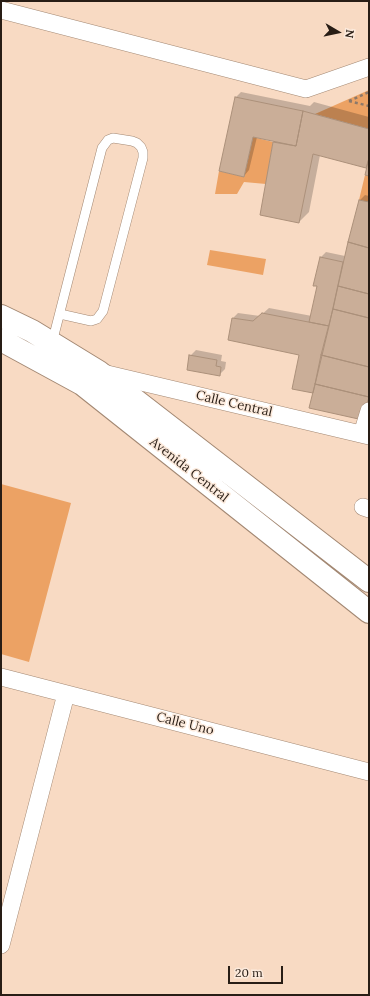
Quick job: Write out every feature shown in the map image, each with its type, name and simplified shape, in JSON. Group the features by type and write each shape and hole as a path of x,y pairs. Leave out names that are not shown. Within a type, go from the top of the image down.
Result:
{"main road":[{"name":"Avenida Central","path":"1,316 32,331 99,372 369,581"},
{"name":"Avenida Central","path":"1,340 82,384 369,612"}],"street":[{"path":"1,10 306,90 369,67"},
{"name":"Calle Central","path":"99,372 366,436"},
{"path":"366,436 369,411"},
{"name":"Calle Uno","path":"1,677 369,772"},
{"path":"1,945 66,694"}],"lane":[{"path":"52,343 102,148 108,140 113,138 137,143 143,152 143,158 103,310 97,319 91,321 60,314"}],"path":[{"path":"369,92 349,101 369,106"}],"shaded area":[{"path":"369,90 369,129 315,114"},
{"path":"253,137 273,142 266,184 244,182 237,194 215,194 219,171 244,177"},
{"path":"365,175 369,176 369,202 359,200"},
{"path":"210,250 266,259 263,275 207,265"},
{"path":"1,484 71,503 29,662 1,654"}],"building":[{"path":"235,97 303,111 296,146 253,137 244,177 219,171"},
{"path":"303,111 369,129 369,158 366,168 313,154 299,223 260,215 273,142 296,146"},
{"path":"369,158 369,176 365,175"},
{"path":"359,200 369,202 369,248 348,242"},
{"path":"348,242 369,248 369,294 338,286"},
{"path":"320,257 343,262 329,326 309,322 317,286 313,286"},
{"path":"338,286 369,294 369,318 333,309"},
{"path":"333,309 369,318 369,367 321,355"},
{"path":"262,313 329,326 313,393 292,389 299,355 228,340 232,318 253,321"},
{"path":"189,355 217,360 216,366 221,367 220,376 187,370"},
{"path":"321,355 369,367 369,397 315,384"},
{"path":"315,384 369,397 363,420 309,408"}]}
